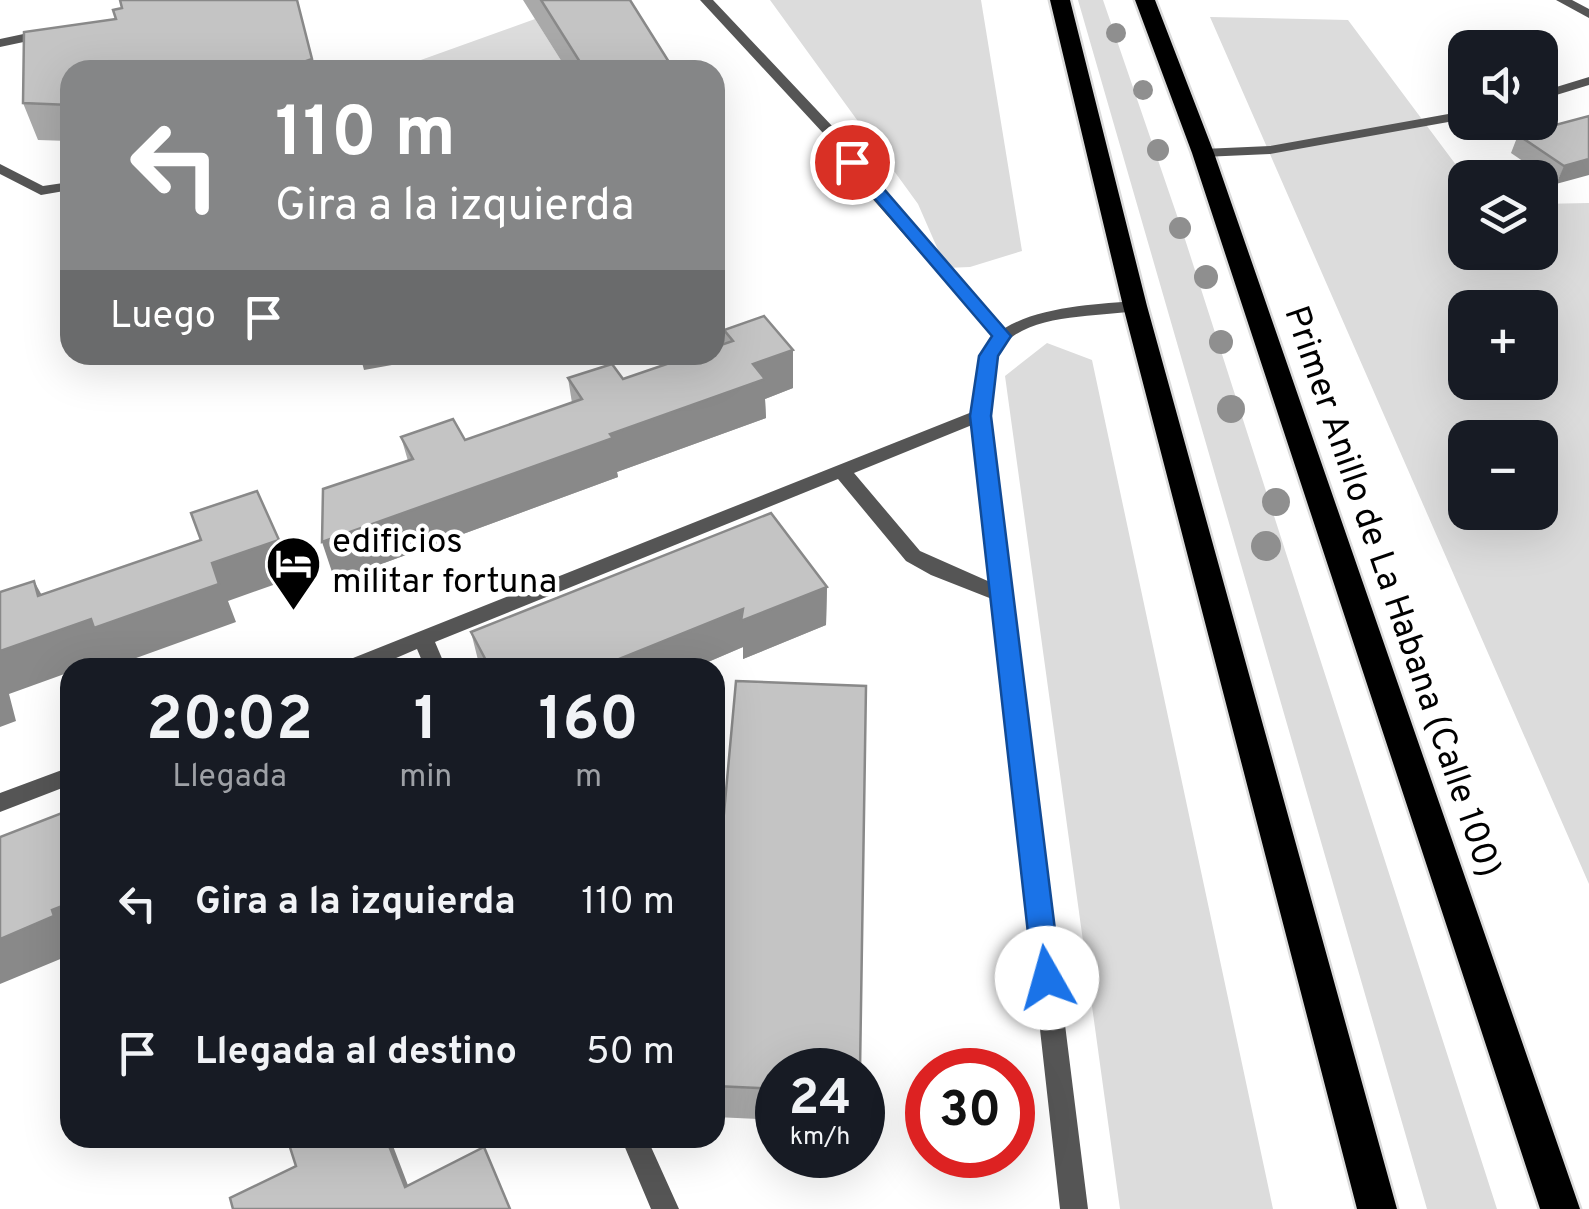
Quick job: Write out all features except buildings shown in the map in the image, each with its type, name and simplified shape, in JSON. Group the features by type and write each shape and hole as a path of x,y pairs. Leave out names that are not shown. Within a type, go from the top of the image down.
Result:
{"highway":[{"path":"1060,0 1135,306 1378,1209"},
{"name":"Primer Anillo de La Habana (Calle 100)","path":"1145,0 1204,152 1560,1209"}],"street":[{"path":"706,0 828,130 875,193 1002,336"},
{"path":"1562,0 1589,14"},
{"path":"0,42 68,29"},
{"path":"1558,90 1589,81"},
{"path":"1204,152 1270,150 1448,118"},
{"path":"0,168 41,191 60,188"},
{"path":"1074,1209 980,416 988,356 1002,336 1070,313 1135,306"},
{"path":"376,658 980,416"},
{"path":"842,470 892,536 913,556 938,570 1002,594"},
{"path":"424,639 432,658"},
{"path":"0,803 60,780"},
{"path":"638,1148 664,1209"}],"shaded area":[{"path":"770,0 981,0 1022,251 970,267 946,268 918,204"},
{"path":"1078,0 1103,0 1183,233 1497,1209 1427,1209"},
{"path":"1210,17 1348,20 1452,160 1448,160 1448,270 1558,270 1558,204 1589,203 1589,884"},
{"path":"535,19 561,60 421,60"},
{"path":"1047,343 1092,360 1273,1209 1120,1209 1005,376"}],"place":[{"name":"edificios militar fortuna","path":"293,612"}],"route":[{"path":"852,162 1002,336 988,356 980,416 1047,978"}]}
